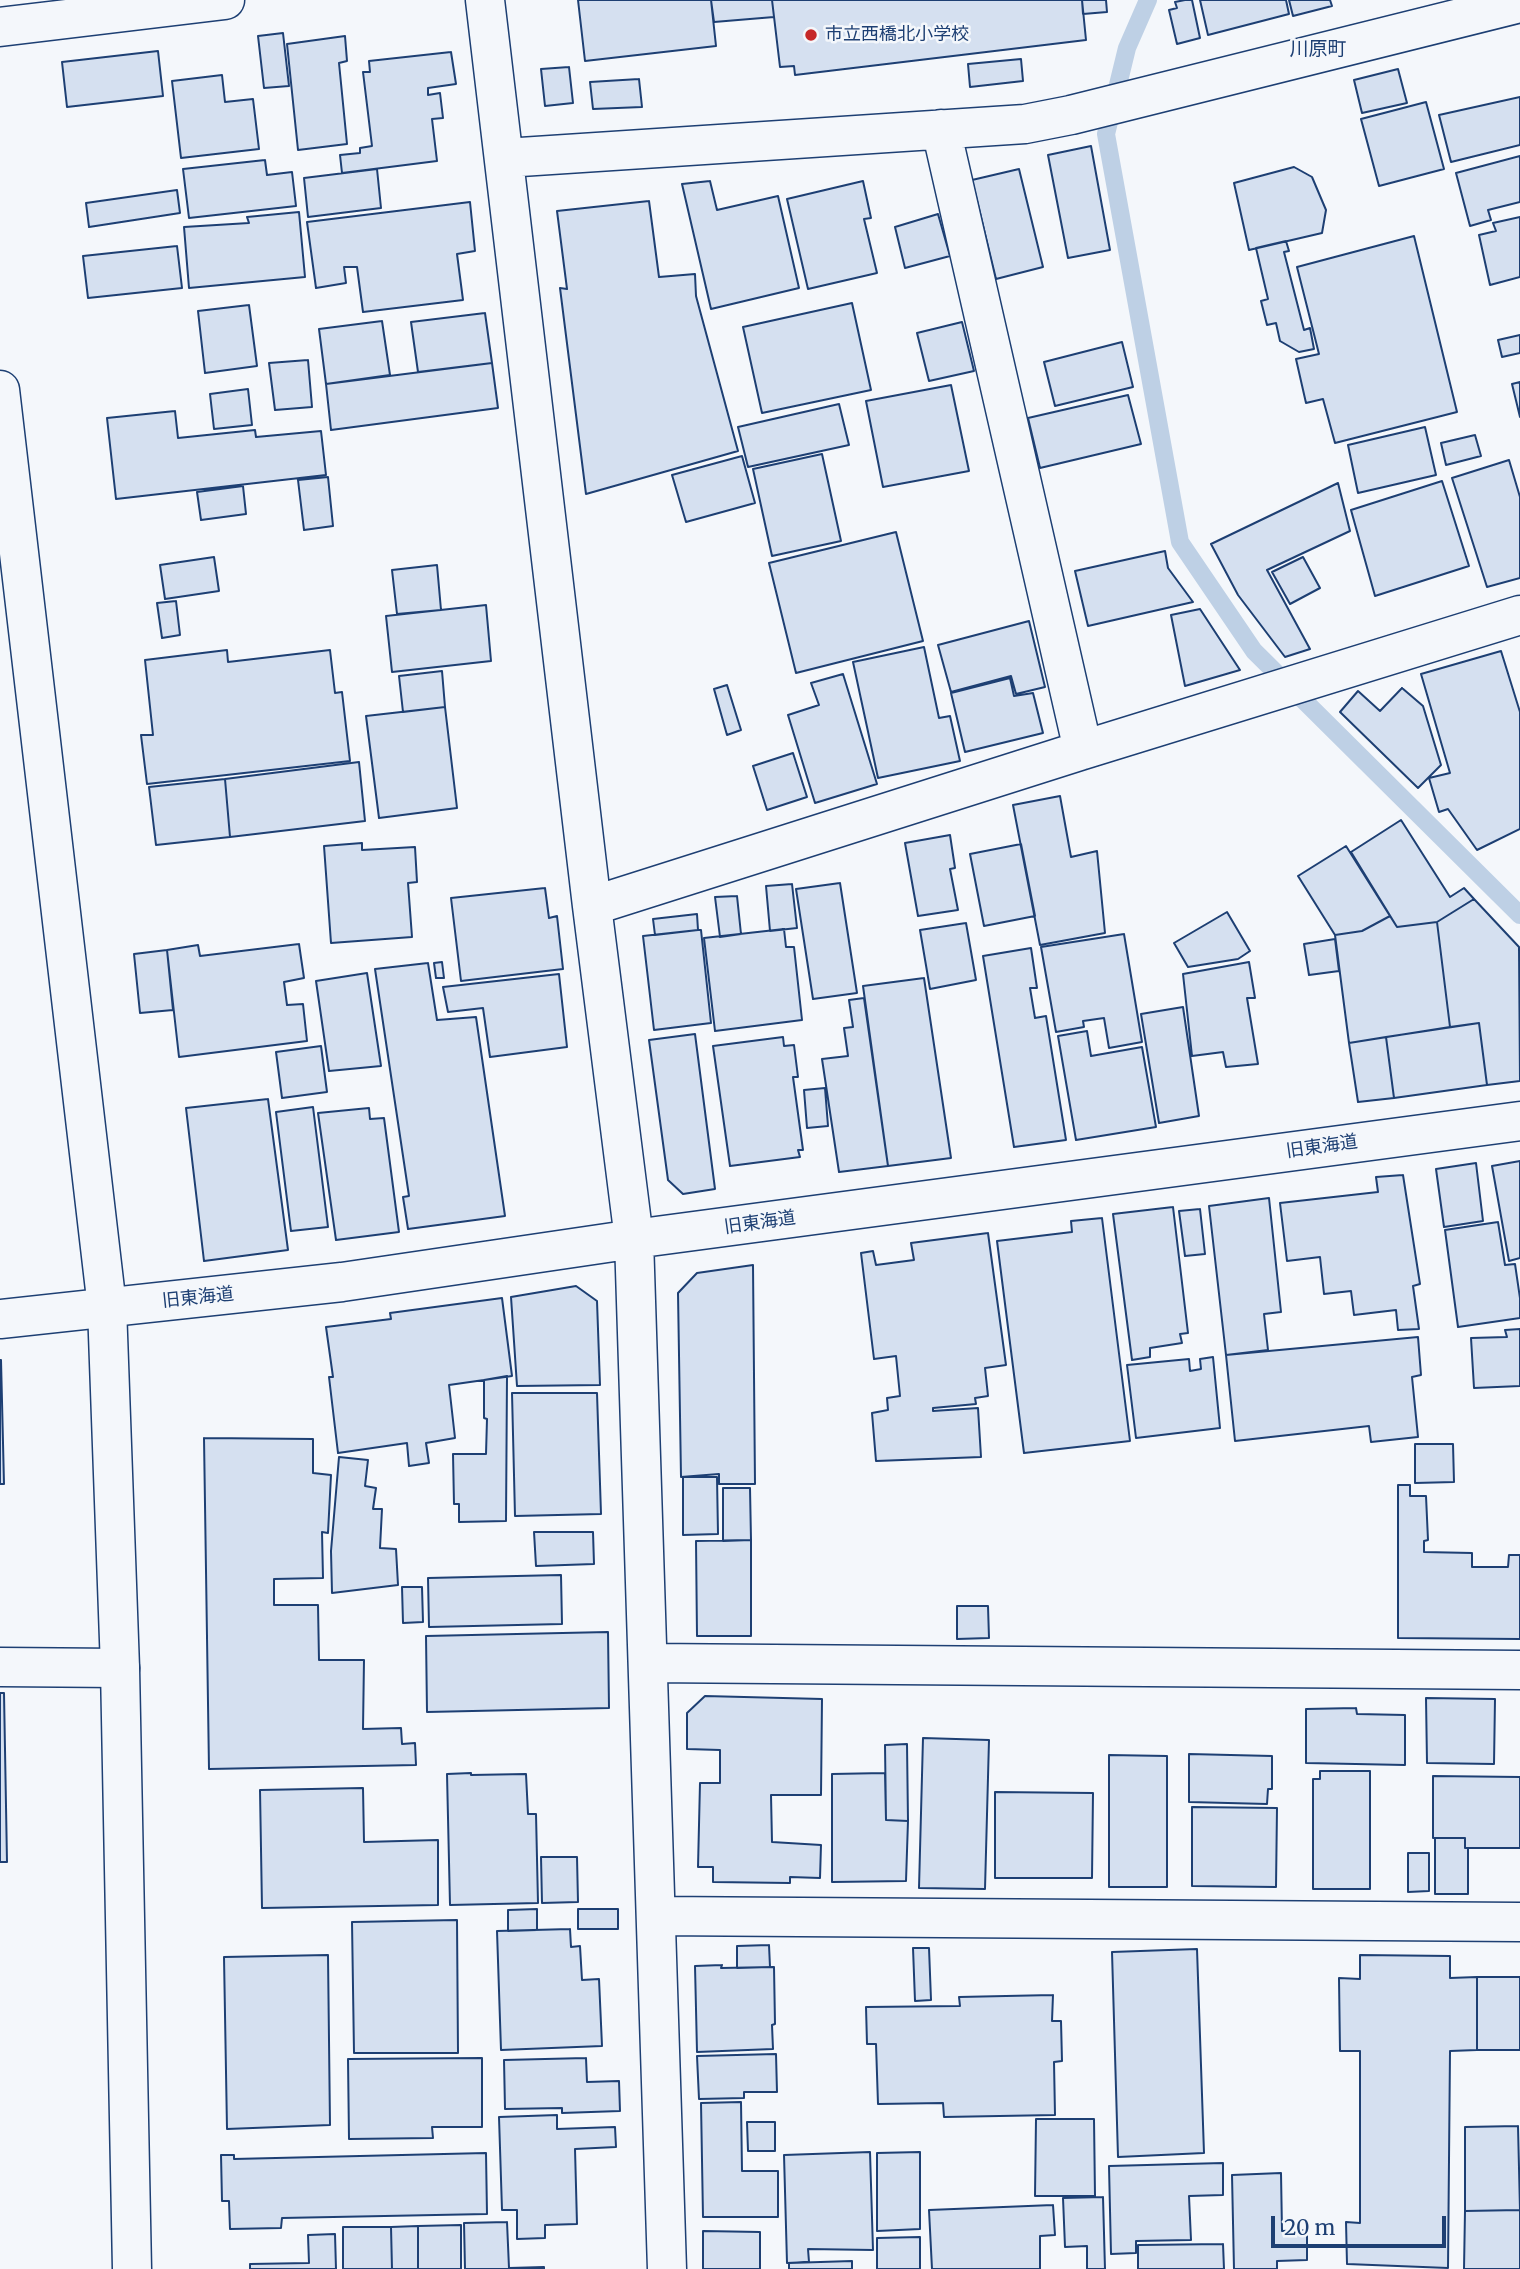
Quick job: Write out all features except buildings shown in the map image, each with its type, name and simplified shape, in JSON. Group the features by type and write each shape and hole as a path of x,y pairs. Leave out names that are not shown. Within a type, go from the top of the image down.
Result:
{"street":[{"path":"0,27 225,0"},
{"path":"485,0 634,1239 667,2269"},
{"path":"505,158 1025,124 1520,3"},
{"path":"941,129 1083,750"},
{"path":"0,390 107,1307 120,1668 132,2269"},
{"path":"592,906 1248,698 1520,615"},
{"name":"旧東海道","path":"0,1319 342,1282 634,1239 1520,1121"},
{"path":"649,1663 1520,1670"},
{"path":"0,1667 120,1668"},
{"path":"656,1916 1520,1922"}],"waterway":[{"path":"1148,0 1127,48 1106,134 1180,542 1254,651 1520,915"}],"place":[{"name":"市立西橋北小学校","path":"811,35"}],"district":[{"name":"川原町","path":"1318,50"}]}
